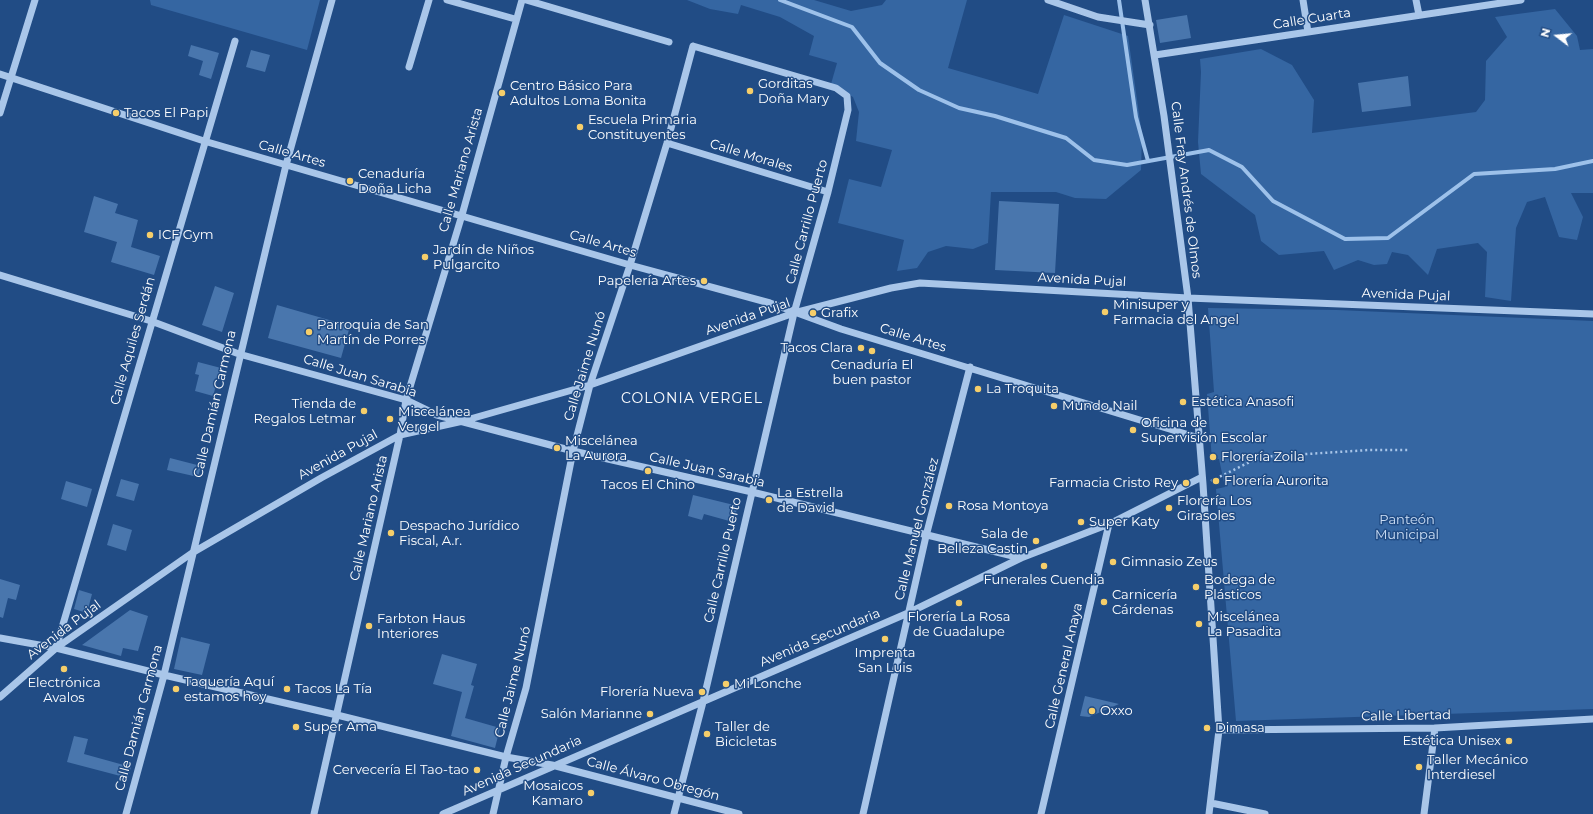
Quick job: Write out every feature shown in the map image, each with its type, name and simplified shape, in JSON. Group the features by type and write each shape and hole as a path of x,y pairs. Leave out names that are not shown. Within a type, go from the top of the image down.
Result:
{"street":[{"path":"0,113 35,0"},
{"name":"Calle Damián Carmona","path":"126,814 164,675 286,165 332,0"},
{"path":"409,67 428,0"},
{"path":"447,0 515,20"},
{"name":"Calle Mariano Arista","path":"314,814 400,435 406,400 462,216 515,20 522,0"},
{"path":"526,0 669,42"},
{"path":"1048,0 1098,17 1150,25"},
{"name":"Calle Fray Andrés de Olmos","path":"1145,0 1164,116 1188,298 1203,480 1219,730 1209,814"},
{"path":"1304,0 1308,32"},
{"path":"1416,0 1419,15"},
{"name":"Calle Cuarta","path":"1155,55 1520,0"},
{"name":"Calle Aquiles Serdán","path":"56,648 204,141 235,41"},
{"name":"Calle Jaime Nunó","path":"493,814 500,789 506,757 526,688 573,451 590,385 630,265 667,142 693,46"},
{"name":"Calle Carrillo Puerto","path":"674,814 794,313 828,192 848,110 847,96 836,88 693,46"},
{"name":"Calle Artes","path":"0,74 204,141 630,265 770,303 841,329 970,367 1199,438"},
{"name":"Calle Morales","path":"667,142 828,192"},
{"name":"Calle Juan Sarabia","path":"0,275 151,321 240,354 406,400 437,415 573,451 752,492 926,536 1021,558"},
{"name":"Avenida Pujal","path":"0,697 56,648 192,553 321,478 400,435 463,421 590,385 794,313 891,288 920,283 1188,298 1593,314"},
{"name":"Calle Manuel González","path":"863,814 926,536 970,367"},
{"name":"Avenida Secundaria","path":"443,814 552,765 908,613 1021,558 1109,524 1203,480"},
{"name":"Calle General Anaya","path":"1042,814 1109,524"},
{"name":"Calle Álvaro Obregón","path":"0,638 56,648 506,757 552,765 739,814"},
{"name":"Calle Libertad","path":"1219,730 1435,728 1593,719"},
{"path":"1424,814 1435,728"},
{"path":"1211,803 1265,814"}],"path":[{"path":"1203,480 1260,457 1369,450 1408,450"}],"green space":[{"path":"150,0 320,0 307,50 151,5"},
{"path":"687,0 814,0 851,11 882,5 886,0 967,0 948,68 1038,94 1064,15 1128,36 1142,135 1141,170 1106,199 1075,198 1056,192 991,192 988,243 973,249 946,246 928,252 917,268 897,271 904,240 838,223 849,179 881,187 892,150 856,141 859,112 853,97 831,84 837,63 809,55 814,36 780,17 741,5 738,14 710,9"},
{"path":"1555,9 1577,36 1580,50 1593,49 1593,193 1571,193 1583,217 1577,240 1559,237 1545,197 1527,202 1516,228 1511,301 1485,297 1487,252 1478,243 1437,249 1428,275 1408,255 1392,252 1387,264 1374,265 1358,260 1334,270 1324,251 1279,255 1261,241 1255,215 1201,174 1198,142 1201,72 1200,59 1261,49 1292,65 1314,100 1312,133 1476,112 1485,100 1486,61 1507,37 1495,17"},
{"name":"Panteón Municipal","path":"1208,308 1337,310 1593,321 1593,709 1236,721 1216,489 1225,487 1219,459 1212,460 1207,394 1214,392"}],"building":[{"path":"1187,15 1191,38 1160,43 1156,20"},
{"path":"191,45 219,53 211,79 199,75 203,61 188,56"},
{"path":"251,50 270,55 265,72 246,67"},
{"path":"1408,76 1411,106 1362,112 1358,83"},
{"path":"94,196 118,204 115,213 138,220 131,247 160,256 154,275 111,262 117,242 84,232"},
{"path":"999,201 1059,204 1055,273 995,270"},
{"path":"215,286 234,293 222,332 202,325"},
{"name":"Parroquia de San Martín de Porres","path":"277,305 350,326 341,358 268,338"},
{"path":"198,362 221,368 213,396 195,391 199,375 195,374"},
{"path":"170,458 201,466 198,477 167,470"},
{"path":"121,479 139,484 134,501 116,496"},
{"path":"66,481 92,489 87,507 61,499"},
{"path":"693,495 738,506 733,522 704,514 702,520 688,516"},
{"path":"113,524 132,530 126,551 107,545"},
{"path":"0,579 20,585 16,600 8,598 3,618 0,617"},
{"path":"79,590 92,594 87,613 74,609"},
{"path":"130,610 148,616 138,651 123,648 121,656 82,645"},
{"path":"181,637 210,644 202,675 174,669"},
{"path":"442,654 477,664 471,685 474,686 465,718 500,728 495,748 451,736 462,692 433,684"},
{"name":"Oxxo","path":"1085,696 1119,704 1089,717 1080,716"},
{"path":"74,736 88,739 84,754 131,767 128,778 67,762"}],"waterway":[{"path":"780,0 852,27 880,63 919,90 959,108 995,116 1066,138 1094,160 1127,165 1209,150 1242,167 1273,201 1345,239 1388,238 1474,174 1555,169 1593,161"},
{"path":"1119,0 1136,117 1148,161"}],"place":[{"name":"Gorditas Doña Mary","path":"750,91"},
{"name":"Centro Básico Para Adultos Loma Bonita","path":"502,93"},
{"name":"Tacos El Papi","path":"116,113"},
{"name":"Escuela Primaria Constituyentes","path":"580,127"},
{"name":"Cenaduría Doña Licha","path":"350,181"},
{"name":"ICF Gym","path":"150,235"},
{"name":"Jardín de Niños Pulgarcito","path":"425,257"},
{"name":"Papelería Artes","path":"704,281"},
{"name":"Minisuper y Farmacia del Angel","path":"1105,312"},
{"name":"Grafix","path":"813,313"},
{"name":"Parroquia de San Martín de Porres","path":"309,332"},
{"name":"Tacos Clara","path":"861,348"},
{"name":"Cenaduría El buen pastor","path":"872,351"},
{"name":"La Troquita","path":"978,389"},
{"name":"Estética Anasofi","path":"1183,402"},
{"name":"Mundo Nail","path":"1054,406"},
{"name":"Tienda de Regalos Letmar","path":"364,411"},
{"name":"Miscelánea Vergel","path":"390,419"},
{"name":"Oficina de Supervisión Escolar","path":"1133,430"},
{"name":"Miscelánea La Aurora","path":"557,448"},
{"name":"Florería Zoila","path":"1213,457"},
{"name":"Tacos El Chino","path":"648,471"},
{"name":"Florería Aurorita","path":"1216,481"},
{"name":"Farmacia Cristo Rey","path":"1186,483"},
{"name":"La Estrella de David","path":"769,500"},
{"name":"Rosa Montoya","path":"949,506"},
{"name":"Florería Los Girasoles","path":"1169,508"},
{"name":"Super Katy","path":"1081,522"},
{"name":"Despacho Jurídico Fiscal, A.r.","path":"391,533"},
{"name":"Sala de Belleza Castin","path":"1036,541"},
{"name":"Gimnasio Zeus","path":"1113,562"},
{"name":"Funerales Cuendia","path":"1044,566"},
{"name":"Bodega de Plásticos","path":"1196,587"},
{"name":"Carnicería Cárdenas","path":"1104,602"},
{"name":"Florería La Rosa de Guadalupe","path":"959,603"},
{"name":"Miscelánea La Pasadita","path":"1199,624"},
{"name":"Farbton Haus Interiores","path":"369,626"},
{"name":"Imprenta San Luis","path":"885,639"},
{"name":"Electrónica Avalos","path":"64,669"},
{"name":"Mi Lonche","path":"726,684"},
{"name":"Taquería Aquí estamos hoy","path":"176,689"},
{"name":"Tacos La Tía","path":"287,689"},
{"name":"Florería Nueva","path":"702,692"},
{"name":"Oxxo","path":"1092,711"},
{"name":"Salón Marianne","path":"650,714"},
{"name":"Super Ama","path":"296,727"},
{"name":"Dimasa","path":"1207,728"},
{"name":"Taller de Bicicletas","path":"707,734"},
{"name":"Estética Unisex","path":"1509,741"},
{"name":"Taller Mecánico Interdiesel","path":"1419,767"},
{"name":"Cervecería El Tao-tao","path":"477,770"},
{"name":"Mosaicos Kamaro","path":"591,793"}],"district":[{"name":"COLONIA VERGEL","path":"692,399"}]}
